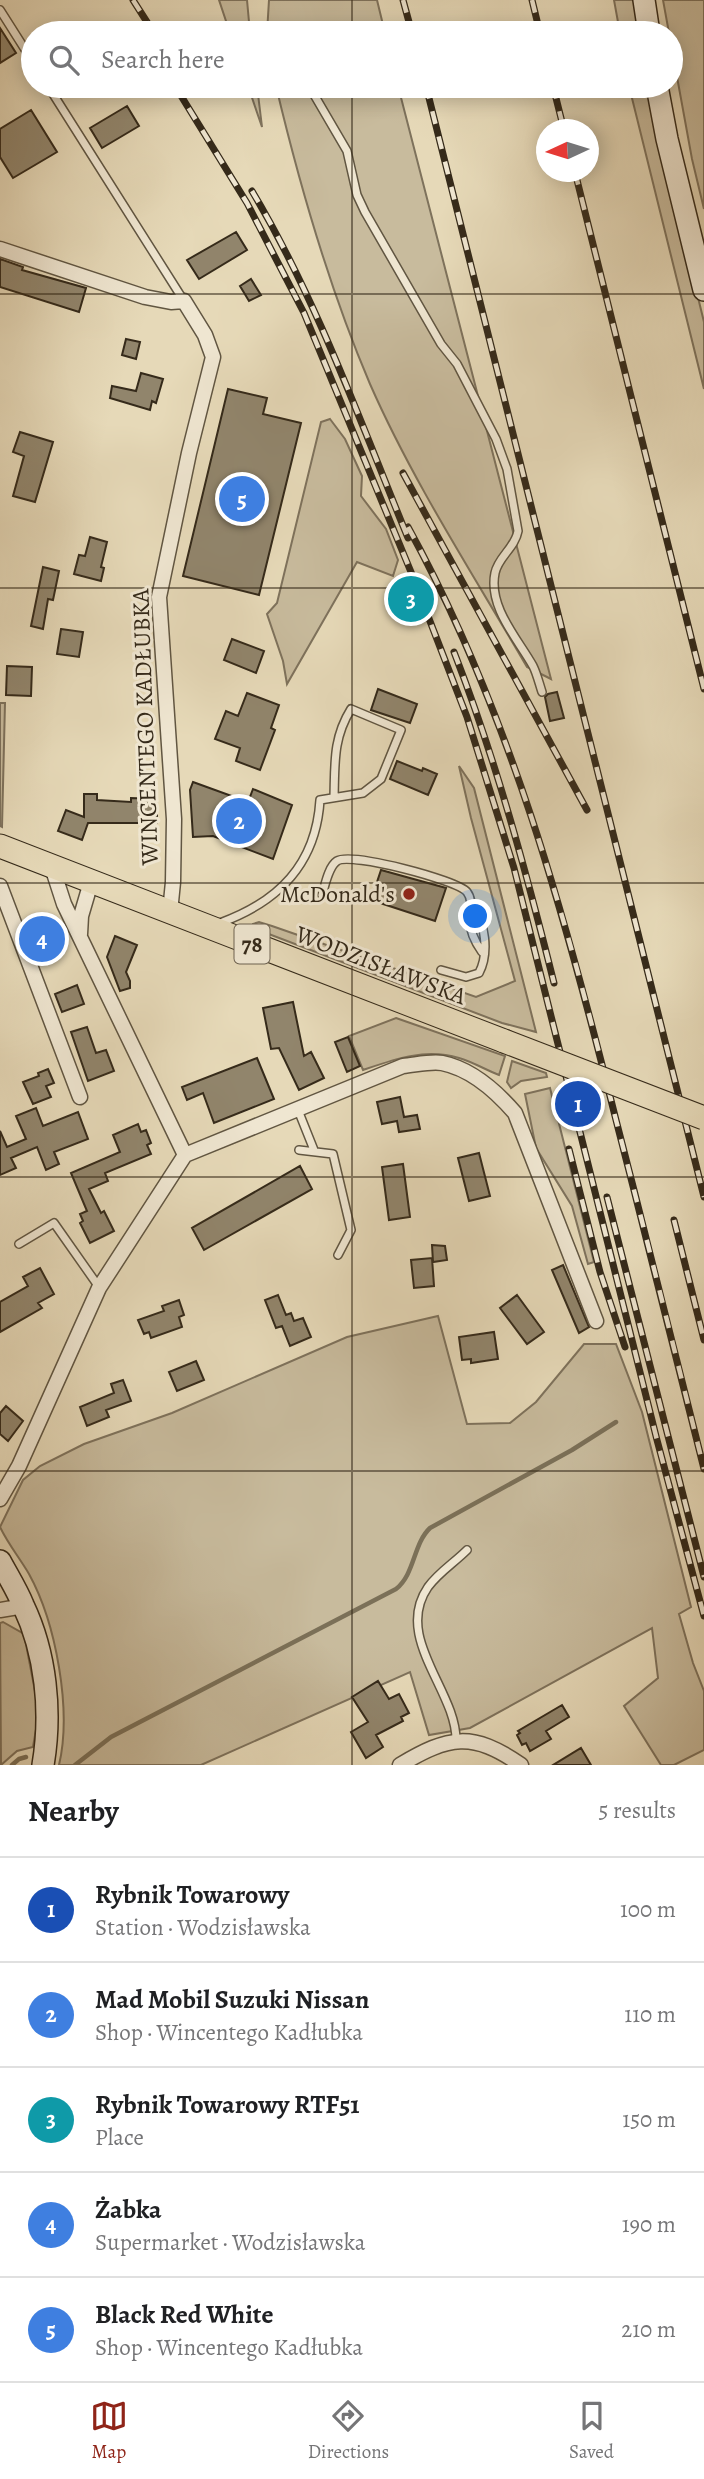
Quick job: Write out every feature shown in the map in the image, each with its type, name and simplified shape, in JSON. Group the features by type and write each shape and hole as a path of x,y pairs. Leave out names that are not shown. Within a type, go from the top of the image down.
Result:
{"main road":[{"name":"WODZISŁAWSKA","path":"0,848 704,1118"}],"street":[{"path":"644,0 647,21"},
{"path":"659,98 704,290"},
{"path":"0,249 156,300 184,301"},
{"name":"WINCENTEGO KADŁUBKA","path":"170,912 174,819 159,597 189,453 213,358 205,335 184,301"},
{"path":"52,867 61,898 185,1156"},
{"path":"79,935 81,916 91,883"},
{"path":"0,886 80,1097"},
{"path":"0,1499 30,1442 99,1288 185,1156 403,1066 441,1062 474,1076 498,1094 515,1113 596,1321"},
{"path":"0,1561 24,1606 39,1651 46,1697 47,1739 43,1765"},
{"path":"0,1610 24,1606"},
{"path":"400,1765 436,1745 456,1741 484,1745 521,1765"}],"lane":[{"path":"0,10 21,43"},
{"name":"WINCENTEGO KADŁUBKA","path":"56,98 184,301"},
{"path":"316,98 347,151 357,195 365,212 442,344 457,364 496,439 506,469 518,531 516,540 498,565 494,584 502,614 533,667 542,692"},
{"path":"209,927 254,909 293,877 303,861 311,839 319,816 320,800 363,793 381,779 401,730 351,709 340,726 337,738 334,797"},
{"path":"322,895 333,865 337,861 350,859 384,863 463,889 480,917 485,936 482,968 473,976 461,976 441,970"},
{"path":"298,1110 314,1150"},
{"path":"299,1150 333,1154 351,1230 338,1255"},
{"path":"19,1244 54,1223 99,1288"},
{"path":"456,1741 455,1721 424,1651 418,1620 422,1598 428,1588 444,1569 467,1550"}],"shaded area":[{"path":"219,0 247,0 249,21 226,21"},
{"path":"269,0 377,0 382,21 268,21"},
{"path":"614,0 637,0 640,21 618,21"},
{"path":"663,0 704,0 704,209 681,98 683,98 683,21 667,21"},
{"path":"252,98 258,98 262,127"},
{"path":"279,98 401,98 551,679 527,667 444,527 387,420 355,348 295,162"},
{"path":"632,98 653,98 672,191 704,322 704,389"},
{"path":"330,419 345,439 362,476 361,496 386,529 398,560 393,576 357,562 287,684 283,661 267,614 277,603 321,422"},
{"path":"0,703 5,703 2,827 0,826"},
{"path":"459,766 474,788 536,1032 502,1023 253,928 253,924 259,922 272,926 476,997 515,981"},
{"path":"396,1018 505,1056 499,1075 464,1060 434,1054 398,1059 363,1070 349,1036"},
{"path":"512,1061 546,1073 547,1077 521,1081 511,1088 507,1082"},
{"path":"550,1088 594,1262 588,1264 572,1206 536,1148 525,1094"},
{"path":"438,1316 467,1424 510,1423 536,1402 584,1344 616,1344 642,1412 691,1607 679,1614 704,1691 704,1750 674,1765 661,1765 624,1706 658,1678 652,1628 470,1728 429,1735 410,1672 201,1765 59,1765 64,1719 54,1641 39,1594 0,1527 23,1480 40,1466 84,1444 172,1413 347,1337"},
{"path":"3,1622 24,1634 39,1712 33,1747 17,1751 1,1765 0,1623"}],"building":[{"path":"0,28 16,53 0,63"},
{"path":"127,106 139,126 102,148 90,128"},
{"path":"31,110 57,152 13,178 0,157 0,129"},
{"path":"236,232 247,250 199,279 187,260"},
{"path":"0,259 23,267 22,270 86,288 79,312 0,287"},
{"path":"251,279 261,295 249,301 240,286"},
{"path":"126,339 140,342 136,359 122,355"},
{"path":"141,373 163,379 156,403 152,401 150,410 110,398 112,386 136,391"},
{"path":"228,389 267,398 263,414 301,423 259,595 183,576"},
{"path":"20,432 53,442 35,502 13,496 24,456 13,452"},
{"path":"90,537 107,542 101,567 104,568 101,581 74,574 79,555 85,556"},
{"path":"43,567 59,571 53,600 48,599 43,629 31,626"},
{"path":"61,629 83,632 79,657 57,654"},
{"path":"232,639 264,651 256,673 224,660"},
{"path":"7,666 32,667 31,696 6,695"},
{"path":"378,689 417,704 410,723 371,710"},
{"path":"557,692 564,718 550,721 545,697"},
{"path":"247,693 279,705 271,728 275,730 260,770 236,761 240,748 215,739 226,711 238,716"},
{"path":"397,761 437,774 428,795 390,779"},
{"path":"193,782 248,802 253,789 292,805 273,859 213,836 193,837 190,790"},
{"path":"84,794 97,794 97,800 131,802 131,798 157,799 157,823 88,823 82,840 58,831 66,810 84,817"},
{"name":"McDonald's","path":"381,870 446,888 435,921 371,900"},
{"path":"53,923 54,926 57,925 66,945 39,955 30,932"},
{"path":"115,936 137,945 126,972 130,988 120,991 107,957"},
{"path":"77,985 84,1004 62,1012 55,994"},
{"path":"293,1002 304,1056 311,1052 324,1078 299,1090 279,1048 271,1049 263,1008"},
{"path":"87,1027 96,1053 106,1050 114,1071 88,1081 71,1032"},
{"path":"348,1037 360,1066 347,1072 335,1042"},
{"path":"257,1058 274,1099 214,1123 203,1093 187,1100 182,1087"},
{"path":"48,1069 54,1083 46,1086 51,1097 33,1104 23,1082"},
{"path":"400,1097 404,1117 417,1115 420,1129 399,1132 397,1121 382,1124 377,1102"},
{"path":"36,1108 43,1126 78,1112 88,1139 54,1152 59,1164 46,1170 37,1147 11,1158 16,1168 0,1175 0,1131 7,1147 26,1139 16,1116"},
{"path":"138,1124 141,1132 146,1130 151,1143 147,1145 151,1154 105,1173 108,1181 89,1189 114,1231 90,1243 80,1223 83,1221 80,1214 87,1211 71,1173 120,1152 113,1135"},
{"path":"479,1153 490,1196 469,1201 458,1158"},
{"path":"403,1164 410,1217 389,1220 382,1167"},
{"path":"300,1166 312,1189 204,1250 192,1228"},
{"path":"432,1245 445,1246 447,1260 433,1262"},
{"path":"432,1258 434,1286 414,1288 411,1260"},
{"path":"563,1265 589,1327 579,1333 552,1270"},
{"path":"40,1268 54,1294 38,1303 42,1308 0,1332 0,1302 28,1286 23,1277"},
{"path":"278,1295 286,1315 291,1313 294,1321 303,1318 311,1337 290,1346 282,1326 276,1328 265,1300"},
{"path":"517,1295 544,1332 527,1344 500,1308"},
{"path":"179,1300 184,1315 179,1317 182,1327 151,1338 149,1332 144,1334 138,1320 164,1311 162,1306"},
{"path":"494,1332 498,1359 471,1363 471,1359 462,1360 459,1337"},
{"path":"196,1361 204,1380 177,1391 169,1372"},
{"path":"123,1380 131,1401 106,1410 109,1417 87,1426 80,1407 114,1393 111,1384"},
{"path":"6,1406 23,1421 8,1441 0,1434 0,1413"},
{"path":"378,1681 389,1699 399,1694 409,1713 401,1717 403,1721 376,1735 383,1747 366,1758 351,1732 368,1722 352,1697"},
{"path":"562,1705 569,1717 546,1731 551,1739 530,1751 526,1743 522,1745 518,1731"},
{"path":"581,1748 591,1765 553,1765"}],"waterway":[{"path":"75,1765 111,1737 396,1589 407,1575 420,1542 430,1528 572,1450 616,1422"},
{"path":"12,1765 26,1757"}],"railway":[{"path":"133,0 146,21"},
{"path":"403,0 409,21"},
{"path":"532,0 537,21"},
{"path":"182,98 247,203 304,313 411,572 467,717 514,868 657,1440 704,1616"},
{"path":"429,98 704,1197"},
{"path":"556,98 561,119"},
{"path":"577,182 704,689"},
{"path":"252,191 317,318 408,538"},
{"path":"403,473 587,810"},
{"path":"408,527 444,597 476,669 505,742 555,891 597,1043 704,1469"},
{"path":"454,652 509,816 554,983"},
{"path":"569,1149 600,1272 625,1347"},
{"path":"607,1197 704,1577"},
{"path":"674,1220 704,1340"}],"place":[{"name":"Black Red White","path":"242,499"},
{"name":"Rybnik Towarowy RTF51","path":"411,599"},
{"name":"Mad Mobil Suzuki Nissan","path":"239,821"},
{"name":"McDonald's","path":"409,894"},
{"name":"Żabka","path":"42,939"},
{"name":"Rybnik Towarowy","path":"578,1104"}]}
